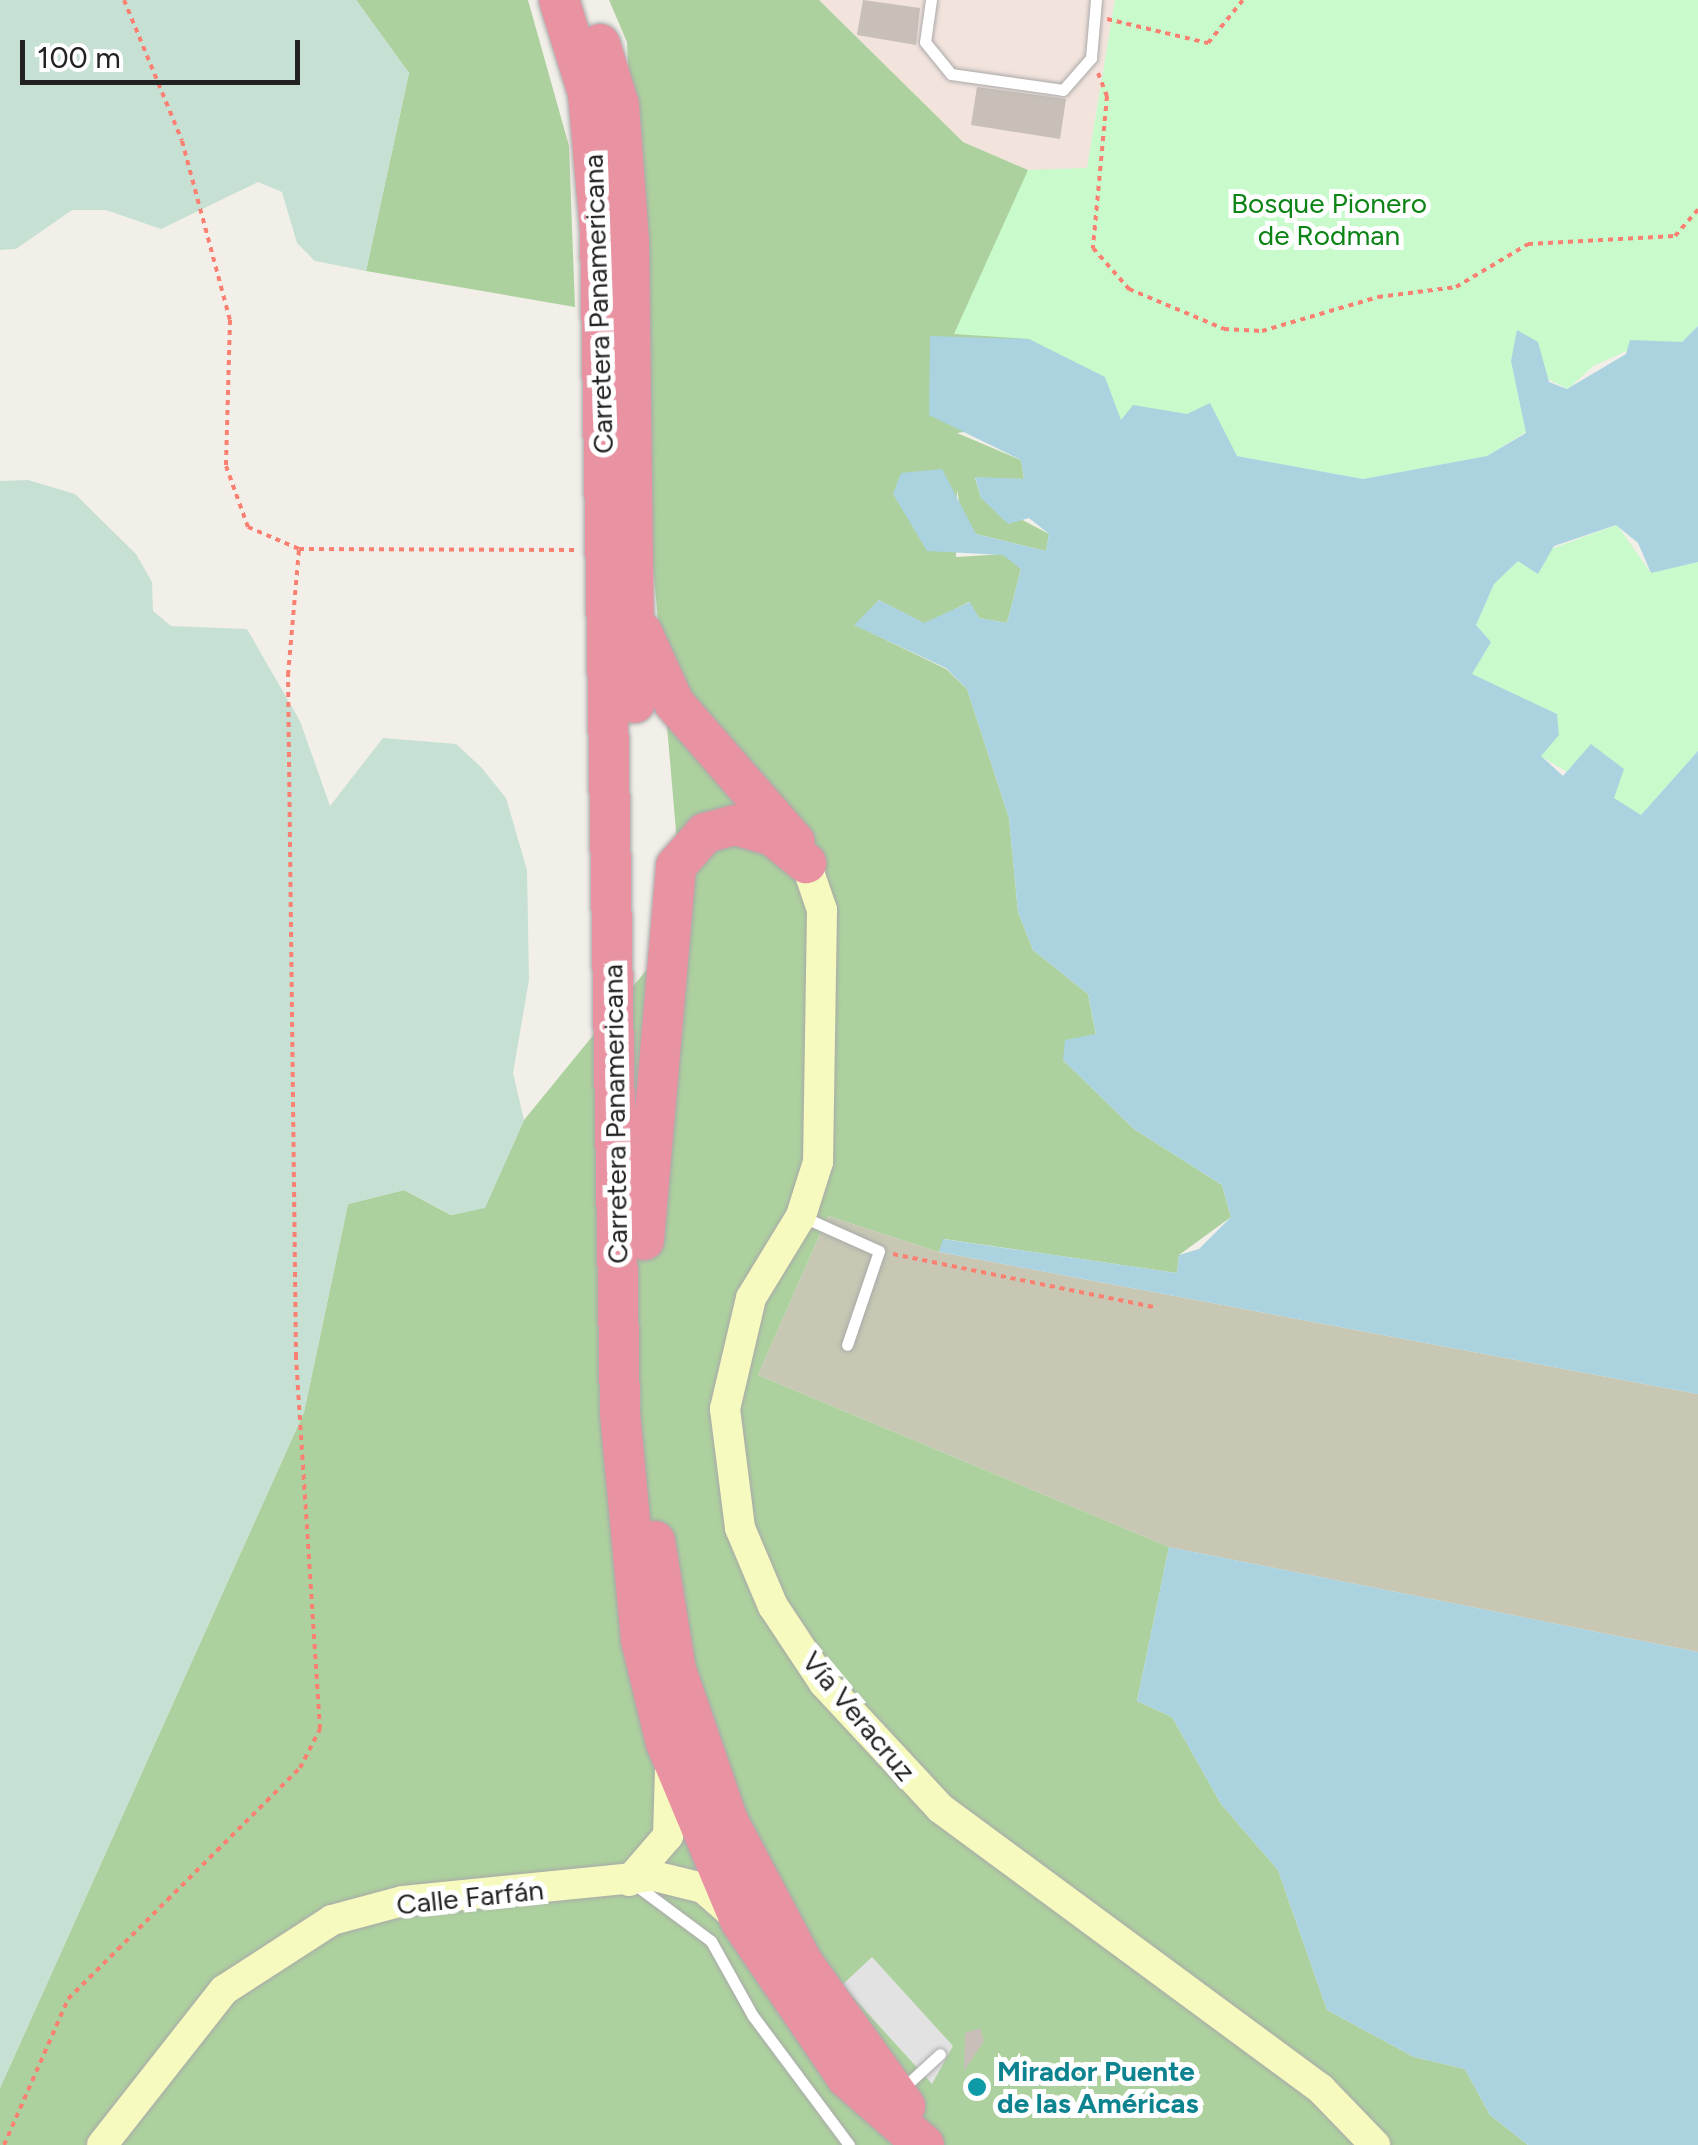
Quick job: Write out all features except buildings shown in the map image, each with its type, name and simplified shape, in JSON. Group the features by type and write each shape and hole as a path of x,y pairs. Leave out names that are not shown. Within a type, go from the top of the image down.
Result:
{"highway":[{"name":"Carretera Panamericana","path":"559,0 588,94 595,172 620,1413 628,1549 666,1743 740,1922 846,2078 924,2145"},
{"name":"Carretera Panamericana","path":"586,0 620,105 635,602 644,1240 656,1556 676,1670 708,1770 768,1901 934,2145"},
{"path":"635,602 674,703 806,863"},
{"path":"644,1240 676,866 705,833 736,825 774,836 806,863"}],"street":[{"name":"Vía Veracruz","path":"806,863 822,910 818,1162 801,1216 750,1298 725,1409 740,1528 774,1606 824,1683 940,1808 1321,2089 1374,2145"},
{"path":"630,1881 673,1820 666,1743"},
{"name":"Calle Farfán","path":"102,2145 224,1990 332,1920 404,1901 680,1879 740,1922"}],"lane":[{"path":"931,0 925,42 951,74 1063,90 1091,58 1098,16 1096,0"},
{"path":"801,1216 879,1251 847,1345"},
{"path":"630,1881 711,1941 753,2016 849,2145"},
{"path":"896,2094 940,2054"}],"path":[{"path":"124,0 182,141 230,320 226,466 236,504 248,527 299,549 605,548"},
{"path":"1098,16 1208,42 1243,0"},
{"path":"1091,58 1107,96 1093,248 1129,289 1224,330 1262,331 1378,297 1456,286 1528,244 1675,236 1698,210"},
{"path":"4,2145 68,1999 300,1768 320,1729 296,1358 288,675 299,549"},
{"path":"879,1251 1154,1307"}],"shaded area":[{"path":"0,0 356,0 409,73 366,271 315,261 297,243 282,192 258,182 161,229 106,210 72,210 16,249 0,250"},
{"path":"819,0 1115,0 1087,169 1028,170 963,142"},
{"path":"28,480 75,494 136,554 152,582 153,611 171,626 247,629 300,721 330,806 383,738 456,744 481,767 506,798 527,870 529,980 513,1073 524,1120 485,1208 452,1215 404,1190 348,1204 304,1412 0,2088 0,481"},
{"path":"828,1216 939,1252 1698,1394 1698,1652 1169,1547 758,1375"},
{"path":"872,1957 953,2046 932,2084 842,1985"}],"green space":[{"path":"356,0 528,0 569,146 575,307 366,271 409,73"},
{"path":"609,0 819,0 963,142 1028,170 1087,169 1698,0 1698,326 957,433 1021,460 1024,479 975,478 981,498 1049,534 1046,551 976,534 962,521 957,489 956,557 1004,554 1021,569 1007,623 979,618 969,602 925,624 879,600 855,625 946,669 967,689 1009,818 1018,912 1033,950 1088,994 1096,1035 1063,1060 1134,1129 1222,1185 1231,1217 1179,1255 1177,1273 944,1239 939,1252 828,1216 758,1375 1169,1547 1137,1701 1172,1717 1221,1804 1278,1870 1327,2010 1414,2057 1465,2069 1490,2115 1528,2145 0,2145 0,2088 304,1412 348,1204 404,1190 451,1215 485,1207 524,1120 684,924 652,552 627,42"},
{"name":"Bosque Pionero de Rodman","path":"1115,0 1698,0 1698,326 1682,342 1640,345 1593,366 1568,389 1511,361 1526,432 1487,456 1363,479 1237,456 1187,414 1122,420 1029,339 954,334 1028,170 1087,168"},
{"path":"1617,525 1651,573 1698,562 1698,751 1641,815 1540,756 1557,714 1471,675 1491,642 1476,625 1494,584 1518,561"}],"water":[{"path":"1698,326 1698,562 1651,573 1638,543 1616,525 1554,546 1538,574 1518,561 1494,584 1476,625 1491,642 1472,674 1557,714 1559,735 1541,756 1563,776 1591,744 1624,769 1614,798 1641,815 1698,751 1698,1394 939,1252 943,1239 1177,1273 1179,1255 1199,1249 1231,1217 1222,1185 1134,1129 1063,1060 1065,1040 1096,1034 1088,994 1033,950 1018,912 1009,818 967,689 946,668 854,625 879,600 924,623 970,602 979,618 1007,623 1021,569 1003,555 927,551 893,494 901,473 942,469 976,534 1046,551 1049,534 1029,518 1008,524 981,498 975,477 1024,479 1021,460 929,415 930,336 1029,339 1105,377 1121,420 1133,405 1187,414 1210,403 1237,456 1363,479 1487,456 1526,433 1511,361 1517,330 1538,342 1549,382 1567,389 1626,354 1630,340 1682,342"},
{"path":"1169,1547 1698,1652 1698,2145 1528,2145 1490,2115 1465,2069 1414,2057 1327,2010 1278,1870 1221,1804 1172,1717 1137,1701"}],"place":[{"name":"Mirador Puente de las Américas","path":"977,2087"}]}
